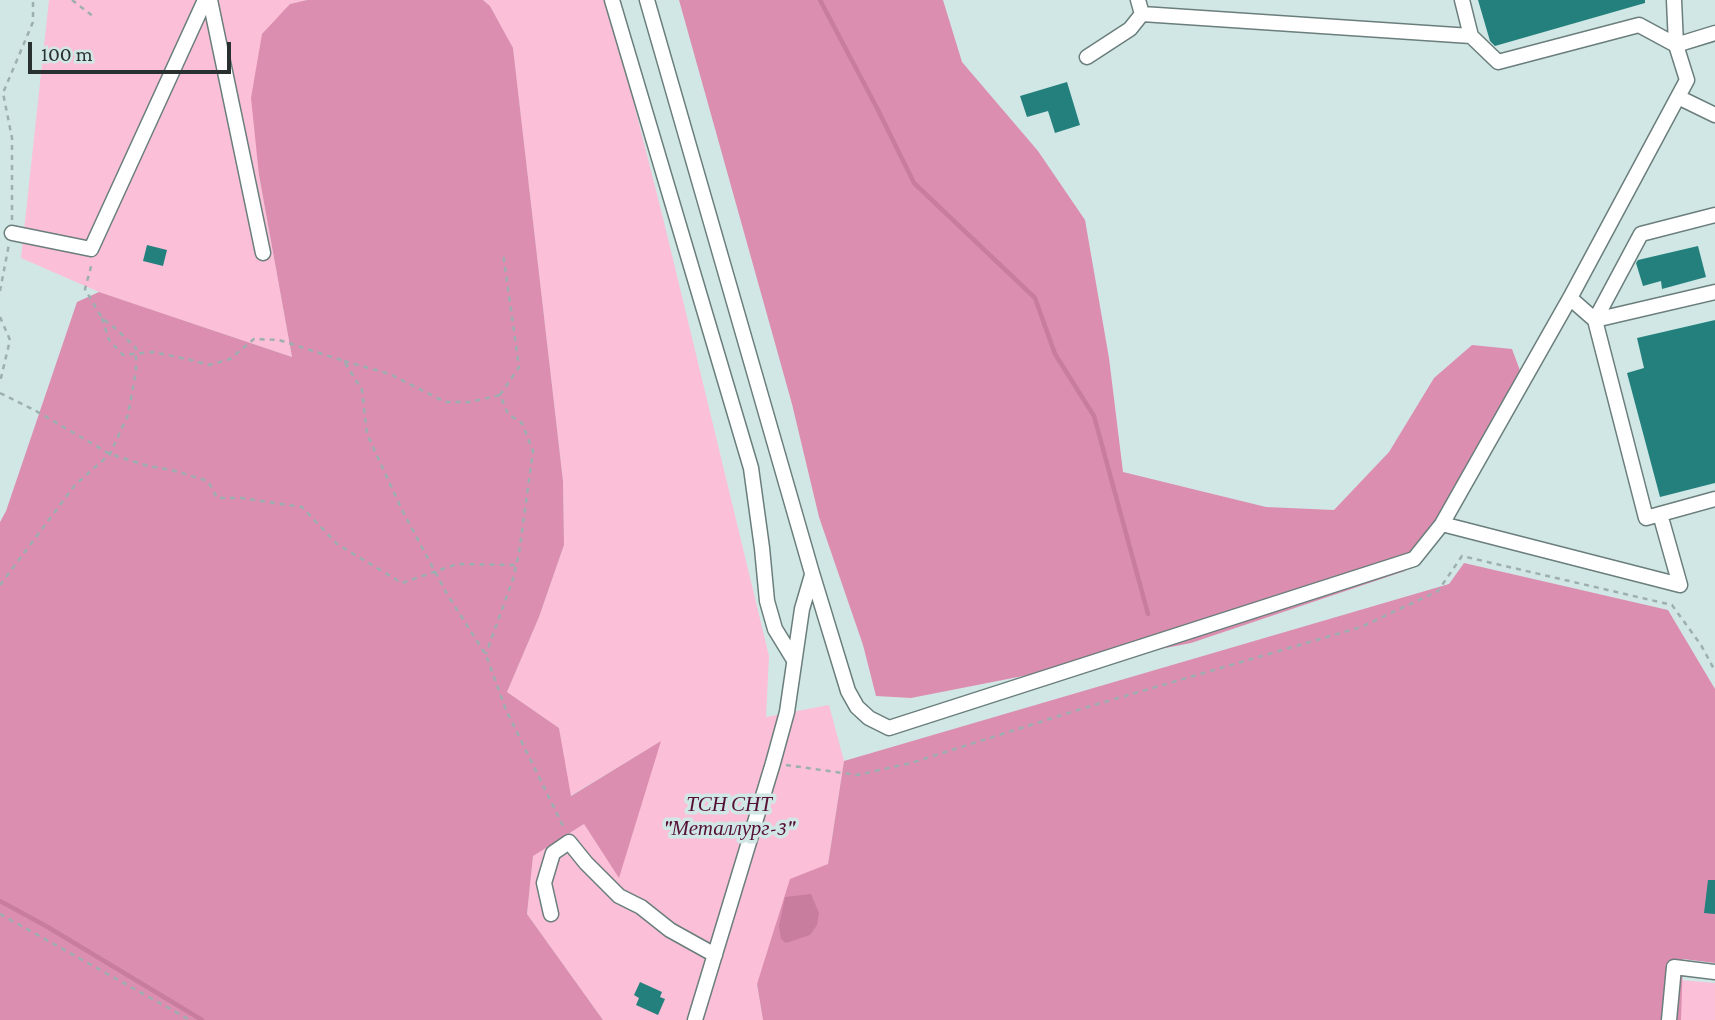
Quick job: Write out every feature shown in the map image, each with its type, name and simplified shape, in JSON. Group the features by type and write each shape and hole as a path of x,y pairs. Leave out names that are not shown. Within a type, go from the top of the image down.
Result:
{"street":[{"path":"12,233 91,249 208,0"},
{"path":"208,0 263,253"},
{"path":"612,0 751,468 767,601 775,629 794,660"},
{"path":"647,0 848,691 869,718 889,728 1414,559 1443,524 1570,298 1686,80 1676,45 1674,0"},
{"path":"1462,0 1471,36 1498,62 1639,25 1676,45 1715,33"},
{"path":"1087,57 1130,29 1140,7 1471,36"},
{"path":"1678,97 1715,115"},
{"path":"1595,320 1640,233 1715,215"},
{"path":"1595,320 1715,292"},
{"path":"1570,298 1595,320 1646,518 1715,499"},
{"path":"1443,524 1680,585 1660,514"},
{"path":"695,1020 773,763 786,712 802,609 812,573"},
{"path":"551,914 544,883 553,853 569,842 619,895 641,907 670,930 715,955"},
{"path":"1669,1020 1674,967 1715,972"}],"path":[{"path":"0,291 12,233 12,138 3,93 33,22 33,0"},
{"path":"72,0 94,17"},
{"path":"91,249 93,265 85,289 102,318 109,340 123,355 153,352 209,365 230,359 254,339 279,340 390,374 445,402 470,402 500,395 519,367 503,253"},
{"path":"0,317 10,340 0,382"},
{"path":"0,585 75,485 110,454 128,415 136,371 136,348 102,318"},
{"path":"344,361 362,390 367,434 402,510 447,594 485,656 506,710 569,842"},
{"path":"0,393 110,454 208,481 217,498 302,507 337,544 402,583 457,564 516,565"},
{"path":"485,656 513,579 533,451 522,423 508,414 500,395"},
{"path":"773,763 857,775 911,763 1084,708 1361,627 1438,591 1462,556 1672,605 1701,645 1715,671"},
{"path":"0,914 190,1020"}],"green space":[{"path":"49,0 307,0 290,4 259,175 292,357 99,292 21,258"},
{"name":"ТСН СНТ \"Металлург-3\"","path":"483,0 605,0 615,29 663,218 769,656 766,717 829,705 844,761 828,864 757,984 763,1020 603,1020 527,914 533,855 584,824 619,877 660,742 570,796 559,728 507,692 539,617 564,545 563,481 513,49 490,6"},
{"path":"1680,980 1715,983 1715,1020 1676,1020"}],"shaded area":[{"path":"307,0 483,0 490,6 513,48 563,481 564,545 539,617 507,692 559,728 571,796 661,741 619,878 584,824 533,856 527,914 603,1020 0,1020 0,522 77,302 99,292 292,357 259,175 251,98 262,34 290,4"},
{"path":"679,0 943,0 962,62 1038,151 1085,220 1109,358 1123,472 1266,507 1334,510 1389,452 1434,378 1472,345 1512,349 1522,376 1405,571 1191,643 911,698 876,696 863,645 819,517 792,404"},
{"path":"1464,563 1668,610 1715,689 1715,963 1683,959 1681,1020 763,1020 757,984 790,879 828,864 844,761 1449,584"},
{"path":"811,894 819,913 817,925 810,935 786,943 781,939 779,926 785,897"}],"building":[{"path":"1478,0 1645,0 1645,3 1495,46 1490,41"},
{"path":"1067,82 1080,125 1055,133 1048,111 1027,117 1020,96"},
{"path":"147,245 167,250 163,266 143,261"},
{"path":"1698,246 1706,277 1662,289 1661,281 1643,286 1636,263 1638,260"},
{"path":"1715,320 1715,483 1660,497 1627,373 1644,368 1637,338"},
{"path":"1708,880 1715,880 1715,914 1704,913"},
{"path":"640,982 662,992 660,997 665,999 658,1015 636,1005 639,998 634,995"}],"waterway":[{"path":"820,0 914,183 1035,298 1055,354 1094,416 1148,614"},
{"path":"0,901 202,1020"}]}
